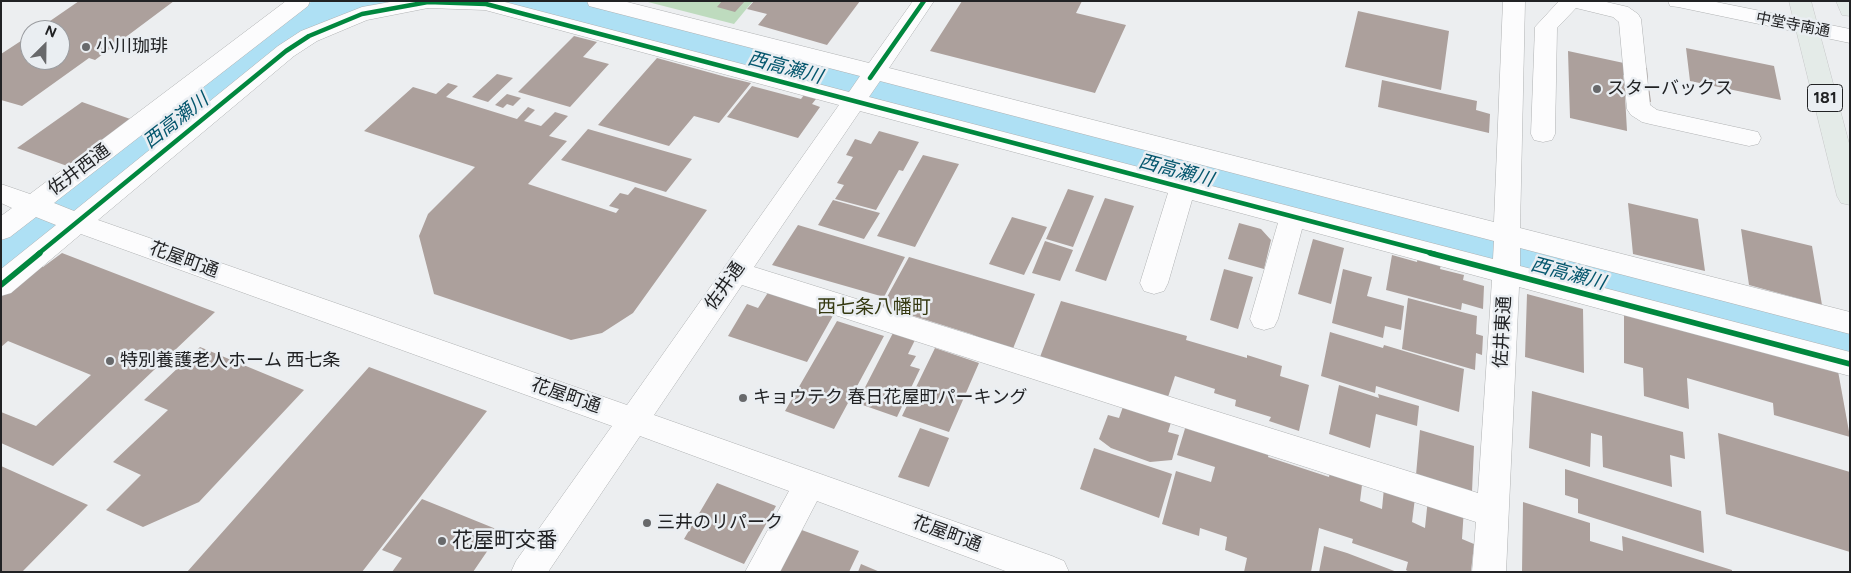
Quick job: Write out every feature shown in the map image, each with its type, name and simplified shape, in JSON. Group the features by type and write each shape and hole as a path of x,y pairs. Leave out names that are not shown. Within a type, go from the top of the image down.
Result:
{"main road":[{"name":"181","path":"1800,1 1850,196"},
{"path":"1847,1 1850,10"}],"street":[{"name":"佐井西通","path":"1,230 38,207 300,1"},
{"path":"597,1 862,88 1182,189 1850,364"},
{"name":"佐井通","path":"528,572 924,1"},
{"name":"佐井東通","path":"1489,572 1506,274 1514,1"},
{"path":"1543,134 1546,27 1572,1 1620,12 1630,19 1639,109 1650,116 1749,138"},
{"name":"中堂寺南通","path":"1678,1 1850,36"},
{"path":"1,285 286,51 309,36 362,14 428,2 486,4 862,88 1507,235 1850,323"},
{"path":"1154,283 1182,189"},
{"name":"花屋町通","path":"1,192 76,222 633,420 1052,572"},
{"path":"1264,319 1292,218"},
{"path":"735,272 1493,513"},
{"path":"762,572 810,484"}],"green space":[{"path":"644,1 753,1 734,24"}],"building":[{"name":"小川珈琲","path":"79,1 174,1 95,60 89,58 22,106 1,100 1,54 20,42 20,70 70,70 70,20 51,20"},
{"path":"722,1 745,1 735,12 717,7"},
{"path":"754,1 860,1 827,45 758,25 767,14 747,9"},
{"path":"962,1 1082,1 1076,13 1126,25 1095,93 930,51"},
{"path":"1358,11 1449,31 1441,90 1345,67"},
{"path":"574,36 597,42 583,57 609,64 570,107 518,92"},
{"path":"1686,48 1774,66 1781,100 1690,81"},
{"name":"スターバックス","path":"1568,51 1647,68 1648,80 1623,75 1624,82 1649,87 1651,102 1625,96 1627,131 1570,118"},
{"path":"657,58 751,83 719,123 694,116 669,146 598,125"},
{"path":"497,74 513,78 488,102 472,97"},
{"path":"1382,80 1477,101 1476,110 1490,114 1489,133 1378,107"},
{"path":"448,83 458,86 446,97 517,119 528,107 535,110 524,121 541,126 555,112 568,116 549,136 567,141 528,184 616,213 619,209 609,206 620,193 628,195 635,187 707,210 633,313 602,333 571,340 434,294 419,236 428,214 475,167 364,131 413,87 436,94"},
{"path":"752,86 801,99 804,95 816,99 812,104 820,107 798,138 727,117"},
{"path":"507,94 521,98 513,106 507,104 503,108 495,105"},
{"path":"82,102 133,120 70,167 17,148"},
{"path":"588,129 692,159 666,192 561,160"},
{"path":"879,131 919,142 903,171 899,170 876,210 835,199 844,185 837,183 853,157 846,155 855,139 871,144"},
{"path":"923,155 959,164 915,247 877,236"},
{"path":"1068,189 1094,196 1073,247 1046,239"},
{"path":"1105,198 1134,206 1106,281 1075,271"},
{"path":"833,200 880,213 864,239 818,225"},
{"path":"1628,203 1698,219 1705,271 1633,254"},
{"path":"1012,217 1047,227 1024,275 989,264"},
{"path":"1239,223 1261,229 1271,240 1264,269 1228,259"},
{"path":"798,225 905,257 884,297 772,265"},
{"path":"1741,229 1812,246 1822,305 1749,285"},
{"path":"1313,239 1344,248 1331,304 1298,294"},
{"path":"1045,241 1073,250 1060,281 1032,273"},
{"name":"特別養護老人ホーム 西七条","path":"62,253 215,312 53,466 1,443 1,412 36,426 91,375 8,341 1,347 1,294 37,265 43,267"},
{"path":"1392,255 1417,262 1418,257 1441,264 1440,269 1464,275 1463,280 1484,286 1483,309 1462,303 1461,310 1386,290"},
{"path":"909,257 1035,294 1012,351 971,334 882,306"},
{"path":"1224,269 1253,277 1238,329 1210,320"},
{"path":"1343,269 1372,277 1367,296 1404,306 1401,330 1385,326 1383,338 1332,323"},
{"path":"769,291 835,312 807,362 728,336 747,304 758,308"},
{"path":"1527,294 1583,309 1584,373 1525,357"},
{"path":"1408,298 1477,316 1476,334 1483,336 1482,355 1476,353 1475,370 1402,349"},
{"path":"1061,301 1187,336 1186,340 1247,358 1247,355 1282,366 1280,376 1309,385 1299,431 1269,421 1271,417 1235,406 1236,400 1214,393 1215,389 1175,376 1168,397 1040,357"},
{"path":"1624,312 1838,371 1850,437 1774,415 1773,403 1687,378 1689,409 1644,396 1643,368 1624,363"},
{"path":"837,321 884,336 834,429 785,411"},
{"path":"894,331 916,338 908,354 916,356 910,366 920,369 897,417 857,403"},
{"path":"1330,332 1383,348 1384,345 1464,369 1459,412 1376,386 1375,393 1321,376"},
{"path":"200,347 304,390 199,502 143,527 106,510 141,475 113,462 168,410 144,400"},
{"path":"935,348 979,363 949,432 902,416"},
{"path":"369,367 487,411 362,572 187,572"},
{"path":"1339,385 1379,398 1378,394 1419,406 1417,426 1376,414 1370,448 1329,434"},
{"path":"1532,391 1683,432 1685,459 1670,455 1672,487 1603,467 1602,436 1591,433 1590,467 1529,448"},
{"path":"1124,404 1172,419 1168,432 1179,435 1172,460 1150,462 1111,448 1099,439 1108,415 1119,418"},
{"path":"1187,422 1270,448 1268,457 1329,477 1331,466 1363,477 1360,501 1382,509 1384,488 1415,498 1412,522 1425,528 1428,498 1464,508 1462,539 1474,544 1471,572 1409,572 1406,570 1408,562 1352,543 1353,539 1319,528 1311,572 1244,572 1247,558 1225,550 1227,537 1200,528 1199,536 1162,524 1176,471 1211,482 1215,467 1177,455"},
{"path":"920,428 949,438 929,487 898,477"},
{"path":"1420,430 1474,446 1472,492 1416,475"},
{"path":"1718,433 1850,472 1850,552 1726,514"},
{"path":"1094,448 1172,474 1159,518 1080,489"},
{"path":"1,466 88,505 22,572 1,572"},
{"path":"1565,469 1701,511 1704,553 1578,513 1578,499 1565,495"},
{"path":"717,483 776,506 744,564 684,539"},
{"name":"花屋町交番","path":"422,499 501,531 473,572 392,572 402,558 382,550"},
{"path":"1523,502 1590,523 1590,541 1623,551 1622,536 1732,570 1732,572 1522,572"},
{"path":"799,529 859,551 849,572 778,572"},
{"path":"1324,546 1347,553 1397,572 1319,572"},
{"path":"861,564 880,572 858,572"}],"waterway":[{"name":"西高瀬川","path":"1,260 282,38 326,14 362,1"},
{"name":"西高瀬川","path":"529,1 907,103 1331,210 1824,341"},
{"path":"578,14 607,11"},
{"path":"929,108 959,104"}],"cycle path":[{"path":"870,78 924,1"},
{"path":"1,285 286,51 309,36 362,14 428,2 461,2 486,4 1850,364"}],"place":[{"name":"小川珈琲","path":"86,47"},
{"name":"スターバックス","path":"1597,89"},
{"name":"特別養護老人ホーム 西七条","path":"110,361"},
{"name":"キョウテク 春日花屋町パーキング","path":"743,398"},
{"name":"三井のリパーク","path":"647,523"},
{"name":"花屋町交番","path":"442,541"}],"district":[{"name":"西七条八幡町","path":"874,307"}]}
